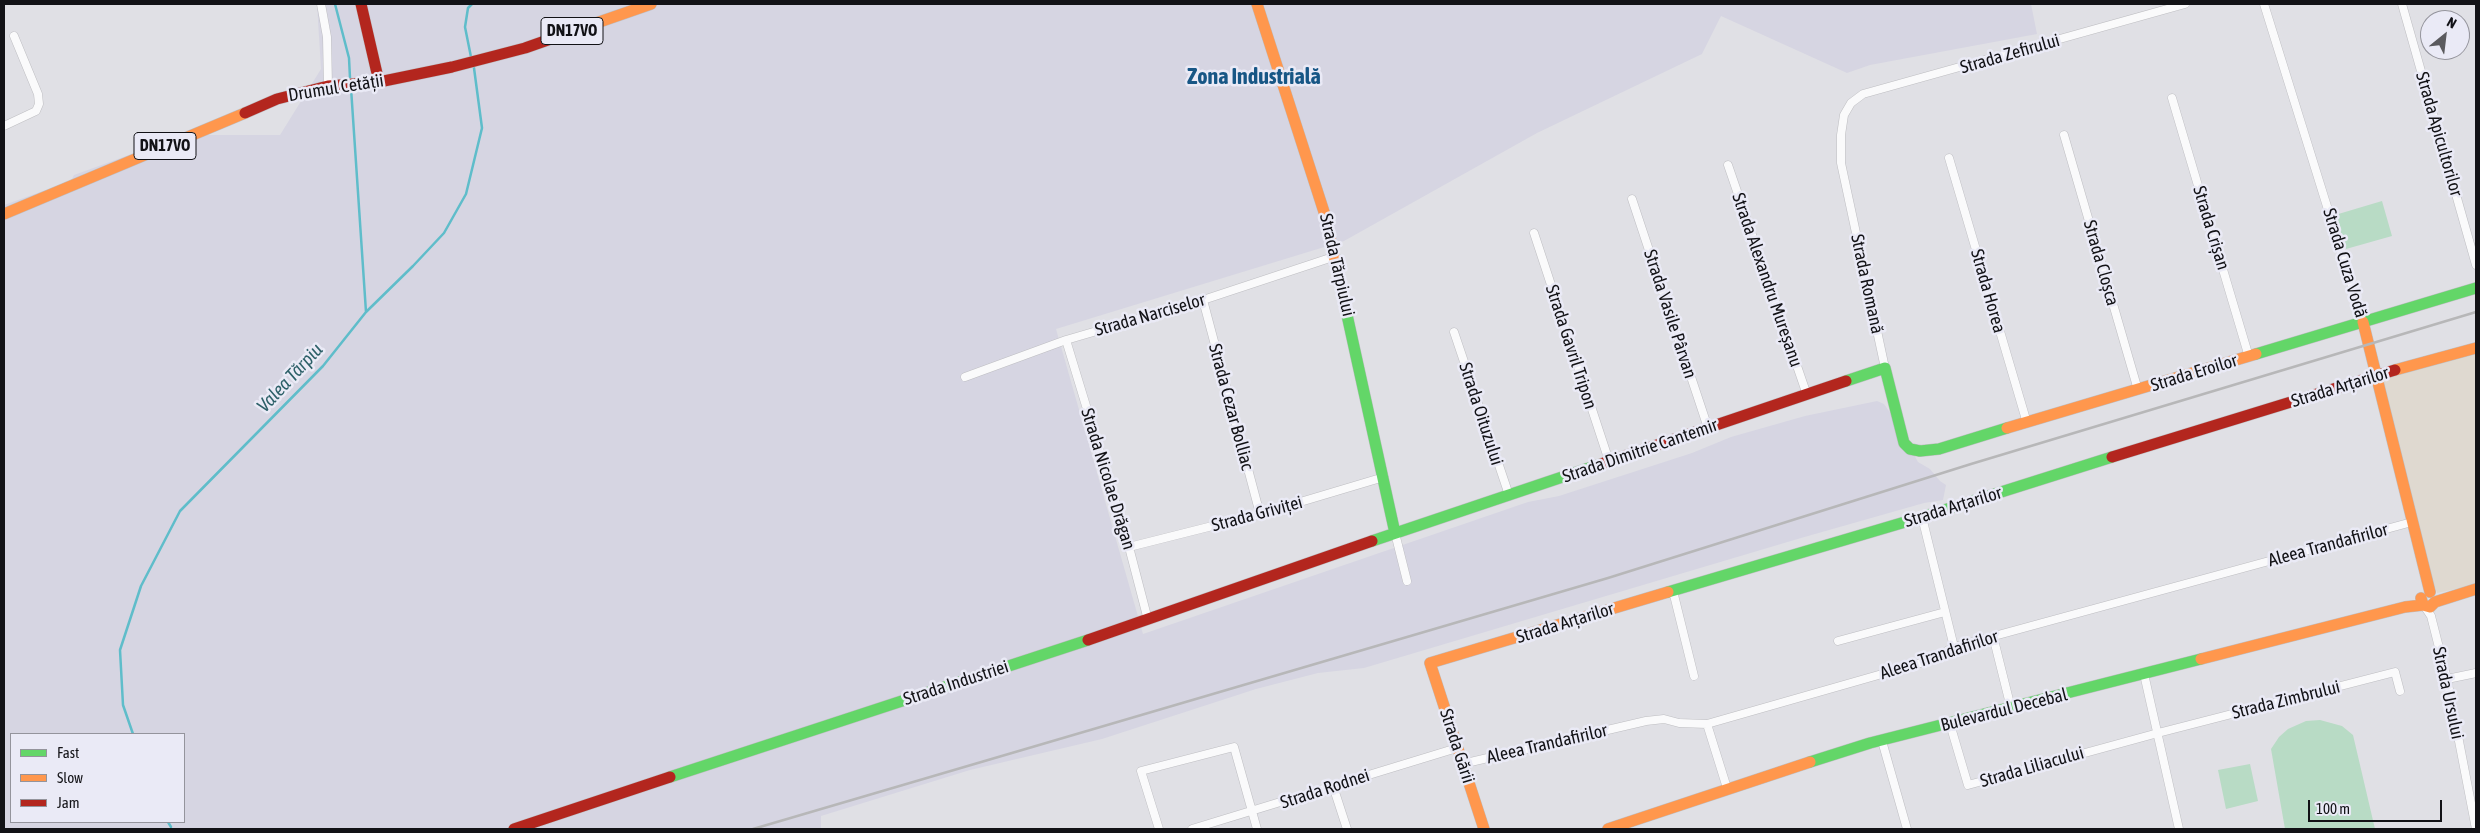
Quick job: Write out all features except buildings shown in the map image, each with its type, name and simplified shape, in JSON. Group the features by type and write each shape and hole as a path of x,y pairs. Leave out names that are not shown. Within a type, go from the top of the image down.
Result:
{"main road":[{"path":"361,4 378,82"},
{"name":"Drumul Cetății","path":"4,214 277,98 328,86 378,82 492,57 525,48 651,4"},
{"name":"Strada Tărpiului","path":"1257,4 1325,215 1336,256 1395,533"},
{"name":"Strada Eroilor","path":"1910,449 1920,451 1940,449 2476,288"},
{"name":"Strada Cuza Vodă","path":"2364,322 2413,524 2428,602"},
{"name":"Strada Arțarilor","path":"1430,663 1922,517 2378,374 2476,348"},
{"name":"Strada Dimitrie Cantemir","path":"1395,533 1885,368"},
{"name":"Strada Romană","path":"1885,368 1898,426 1904,443 1910,449"},
{"name":"Strada Industriei","path":"514,829 1148,620 1395,533"},
{"name":"Bulevardul Decebal","path":"1608,829 1727,788 1882,741 2476,589"},
{"name":"Strada Gării","path":"1430,663 1484,829"}],"street":[{"path":"321,4 329,61 328,86"},
{"name":"Strada Zefirului","path":"1844,115 1851,103 1862,94 2185,4"},
{"name":"Strada Cuza Vodă","path":"2264,4 2364,322"},
{"name":"Strada Apicultorilor","path":"2402,4 2476,265"},
{"path":"4,126 36,112 39,104 38,94 14,36"},
{"name":"Strada Crișan","path":"2172,98 2249,357"},
{"name":"Strada Romană","path":"1844,115 1841,135 1841,163 1885,368"},
{"name":"Strada Cloșca","path":"2064,135 2138,390"},
{"name":"Strada Horea","path":"1949,158 2027,423"},
{"name":"Strada Alexandru Mureșanu","path":"1728,165 1806,395"},
{"name":"Strada Vasile Pârvan","path":"1632,200 1708,428"},
{"name":"Strada Gavril Tripon","path":"1534,233 1609,461"},
{"name":"Strada Narciselor","path":"964,377 1066,340 1203,300 1336,256"},
{"name":"Strada Cezar Bolliac","path":"1203,300 1260,514"},
{"name":"Strada Oituzului","path":"1454,332 1508,495"},
{"name":"Strada Nicolae Drăgan","path":"1066,340 1129,547 1148,620"},
{"name":"Strada Griviței","path":"1129,547 1260,514 1384,477"},
{"path":"1922,517 1954,647"},
{"name":"Aleea Trandafirilor","path":"1462,764 1646,721 1664,719 1679,723 1708,724 1931,660 1954,647 2413,524"},
{"path":"1395,533 1406,582"},
{"path":"1672,591 1694,676"},
{"name":"Strada Ursului","path":"2428,602 2447,679 2476,829"},
{"path":"1838,641 1945,612"},
{"path":"1993,636 2011,708"},
{"name":"Strada Zimbrului","path":"2158,732 2395,672 2400,691"},
{"path":"2447,679 2476,673"},
{"path":"2144,674 2179,829"},
{"path":"1708,724 1727,788"},
{"name":"Strada Liliacului","path":"1950,724 1968,785 2158,732"},
{"path":"1882,741 1907,829"},
{"path":"1160,829 1141,771 1234,747 1257,829"},
{"name":"Strada Rodnei","path":"1192,829 1457,748"},
{"path":"1333,786 1347,829"}],"shaded area":[{"path":"317,4 2031,4 2037,34 1870,65 1847,73 1721,16 1702,54 1537,133 1344,241 1056,329 1143,634 1528,502 1559,496 1692,453 1731,437 1805,416 1877,401 1884,404 1893,417 1918,462 1930,469 1946,485 1943,500 1924,503 1801,538 1364,668 1318,673 1256,689 1102,739 970,770 821,816 821,829 4,829 4,205 71,181 74,175 184,135 280,135 321,69"},
{"path":"2476,348 2476,585 2437,593 2412,522 2378,374"}],"green space":[{"path":"2382,201 2392,236 2346,249 2335,215"},
{"path":"2320,720 2342,726 2353,735 2375,829 2285,829 2271,749 2279,737 2288,729 2306,721"},
{"path":"2250,764 2258,801 2226,809 2218,770"}],"waterway":[{"name":"Valea Tărpiu","path":"335,4 349,58 350,78"},
{"path":"471,57 465,27 468,8 472,4"},
{"path":"366,312 444,233 466,194 482,128 474,68"},
{"name":"Valea Tărpiu","path":"133,733 123,705 120,650 141,586 180,511 323,366 366,312 351,88"},
{"name":"Valea Tărpiu","path":"169,823 171,827"}],"railway":[{"path":"753,829 1608,578 1971,464 2476,312"}],"traffic: fast":[{"path":"1336,265 1395,533"},
{"path":"2256,354 2476,288"},
{"path":"1846,381 1885,368 1904,443 1910,449 1920,451 1939,449 2007,428"},
{"path":"1668,592 1922,517 2112,457"},
{"path":"1372,541 1601,464"},
{"path":"670,777 1088,640"},
{"path":"1810,762 1870,743 2201,659"}],"traffic: slow":[{"path":"582,28 651,4"},
{"path":"1257,4 1325,215 1336,265"},
{"path":"4,214 245,113"},
{"path":"2363,322 2430,592"},
{"path":"2395,370 2476,348"},
{"path":"2007,428 2256,354"},
{"path":"2421,598 2423,605 2430,607 2435,602 2476,589"},
{"path":"1484,829 1430,663 1668,592"},
{"path":"2201,659 2405,607 2423,605"},
{"path":"1608,829 1810,762"}],"traffic: jam":[{"path":"361,4 379,82"},
{"path":"245,113 277,99 328,86 379,82 452,67 525,48 582,28"},
{"path":"2112,457 2395,370"},
{"path":"1601,464 1846,381"},
{"path":"1088,640 1372,541"},
{"path":"514,829 670,777"}],"district":[{"name":"Zona Industrială","path":"1254,77"}]}
